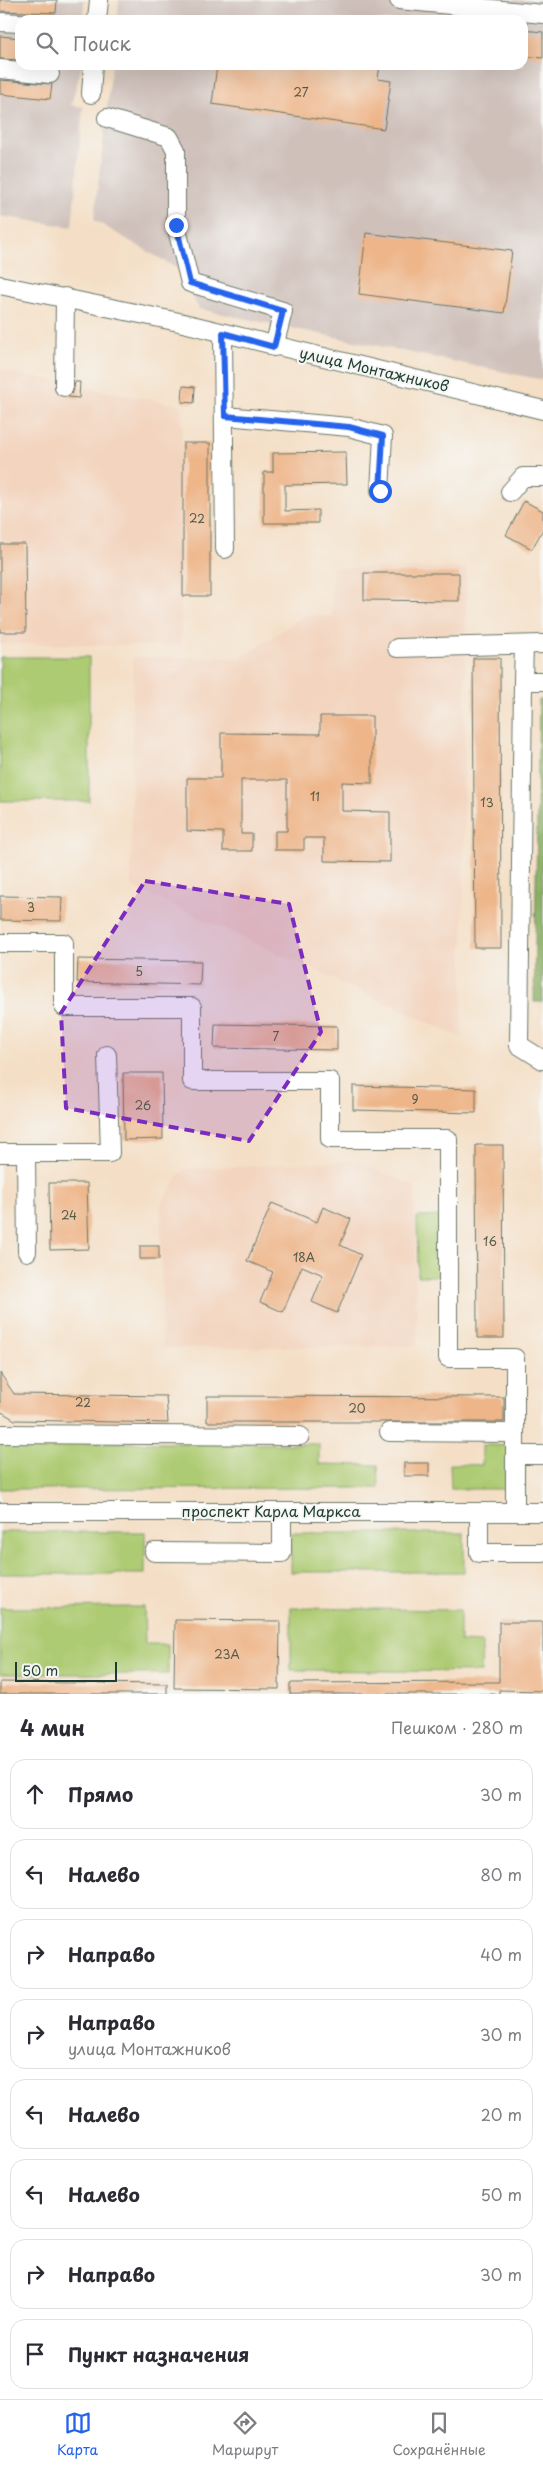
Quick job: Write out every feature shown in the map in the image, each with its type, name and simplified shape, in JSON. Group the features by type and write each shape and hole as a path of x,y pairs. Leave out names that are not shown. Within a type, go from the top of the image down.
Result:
{"street":[{"path":"98,15 99,0"},
{"path":"399,0 543,14"},
{"path":"0,22 15,23"},
{"path":"0,69 50,74"},
{"path":"91,94 93,70"},
{"path":"107,118 169,137 176,150 176,225 190,283 283,311 274,347"},
{"name":"улица Монтажников","path":"0,285 65,297 223,333 274,347 543,410"},
{"path":"64,387 65,297"},
{"path":"223,333 226,548"},
{"path":"225,416 349,427 383,436 380,491"},
{"path":"510,492 523,477 543,477"},
{"path":"398,648 543,644"},
{"path":"524,645 519,1045 543,1060"},
{"path":"523,682 543,681"},
{"path":"0,943 64,943 64,1007 192,1008 192,1081 330,1081 330,1139 448,1139 448,1358 514,1358 515,1512"},
{"path":"0,1153 110,1153 107,1055"},
{"path":"26,1153 27,1252"},
{"path":"389,1432 514,1433"},
{"path":"0,1434 300,1436"},
{"path":"515,1455 543,1456"},
{"name":"проспект Карла Маркса","path":"0,1512 543,1512"},
{"path":"154,1552 282,1553 282,1512"},
{"path":"479,1512 479,1553 543,1553"}],"highlighted area":[{"path":"145,881 289,904 321,1032 249,1141 66,1108 61,1013"}],"shaded area":[{"path":"0,0 84,0 83,15 15,15 15,70 81,70 71,105 83,107 72,227 0,216"},
{"path":"119,0 543,0 543,380 199,309 178,269 94,220 111,70 528,70 528,15 118,15"},
{"path":"0,370 182,406 181,646 0,644"},
{"path":"332,568 466,568 462,1038 131,886 133,657 241,658 305,615 332,616"},
{"path":"355,1161 414,1186 417,1346 162,1348 161,1205 183,1169"}],"green space":[{"path":"0,657 89,657 89,801 0,801"},
{"path":"539,700 543,700 543,1002 534,1002"},
{"path":"443,1216 443,1276 418,1276 417,1217"},
{"path":"0,1442 319,1444 319,1464 378,1465 379,1488 0,1489"},
{"path":"482,1445 524,1446 524,1489 451,1489 450,1464 482,1465"},
{"path":"0,1532 145,1532 145,1574 0,1574"},
{"path":"291,1533 464,1533 464,1572 291,1572"},
{"path":"144,1607 145,1644 168,1644 168,1674 0,1674 0,1608"},
{"path":"291,1608 460,1610 460,1642 482,1643 481,1672 291,1670"}],"building":[{"path":"0,0 57,0 56,13 0,11"},
{"path":"528,30 543,32 543,58 528,56"},
{"path":"0,36 15,38 15,60 0,59"},
{"path":"216,70 379,70 378,79 391,81 384,129 212,104"},
{"path":"0,80 52,84 50,99 0,94"},
{"path":"366,233 512,251 504,313 359,294"},
{"path":"75,382 80,382 79,398 68,397 73,392"},
{"path":"183,386 195,387 194,403 182,402"},
{"path":"183,443 210,443 210,596 183,596"},
{"path":"346,452 347,484 285,485 285,511 318,510 318,523 264,523 264,472 273,472 273,453"},
{"path":"524,501 543,511 543,529 532,549 506,535"},
{"path":"0,544 25,544 26,632 0,632"},
{"path":"364,573 459,573 459,601 364,600"},
{"path":"473,658 500,658 501,948 475,948"},
{"path":"320,716 372,716 372,783 342,782 342,811 390,812 390,862 324,861 324,838 304,838 304,850 275,850 275,831 287,831 287,780 241,780 241,834 252,834 252,851 223,851 223,832 187,831 187,778 221,778 221,733 320,734"},
{"path":"0,896 62,897 61,921 0,920"},
{"path":"78,959 201,961 200,985 77,982"},
{"path":"215,1024 337,1026 337,1050 214,1048"},
{"path":"123,1073 162,1073 163,1139 124,1140"},
{"path":"353,1086 476,1089 476,1113 353,1110"},
{"path":"476,1145 503,1145 504,1338 477,1338"},
{"path":"49,1183 87,1183 89,1249 50,1250"},
{"path":"272,1203 317,1222 323,1207 351,1219 340,1245 361,1255 337,1313 312,1302 323,1275 302,1266 283,1312 260,1302 273,1272 247,1261"},
{"path":"140,1246 159,1246 159,1259 140,1259"},
{"path":"0,1373 14,1394 166,1396 168,1423 15,1420 0,1411"},
{"path":"207,1396 504,1397 504,1422 207,1422"},
{"path":"404,1463 429,1463 429,1476 404,1476"},
{"path":"175,1620 280,1621 279,1689 174,1688"},
{"path":"499,1622 543,1622 543,1691 499,1690 499,1694 290,1694 290,1683 499,1682"},
{"path":"0,1682 167,1684 167,1694 0,1694"}],"route":[{"path":"176,225 190,283 283,311 274,347 223,333 225,416 349,427 383,436 380,491"}]}
